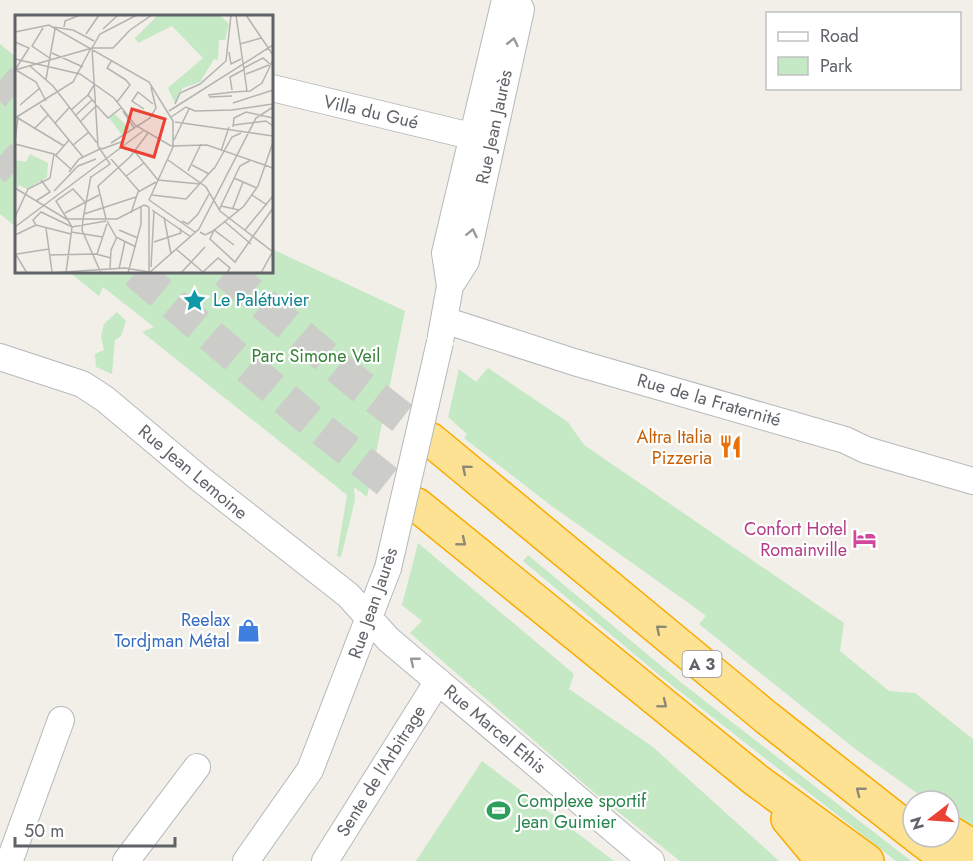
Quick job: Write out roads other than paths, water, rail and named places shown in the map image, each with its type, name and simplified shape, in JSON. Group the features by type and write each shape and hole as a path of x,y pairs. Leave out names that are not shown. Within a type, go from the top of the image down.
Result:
{"highway":[{"name":"A 3","path":"431,440 767,718 901,822"},
{"path":"417,505 756,780 867,861"},
{"path":"756,780 823,861"},
{"name":"A 3","path":"935,849 950,861"}],"street":[{"name":"Rue Jean Jaurès","path":"246,861 310,770 388,568 442,331 450,286 445,253 505,0"},
{"name":"Rue Jean Jaurès","path":"450,286 466,261 523,0"},
{"name":"Villa du Gué","path":"273,88 471,136"},
{"name":"Rue de la Fraternité","path":"442,331 574,362 845,440 866,450 973,481"},
{"name":"Rue Jean Lemoine","path":"0,357 82,384 105,399 199,478 348,596 368,618"},
{"name":"Rue Marcel Ethis","path":"368,618 389,640 651,861"},
{"name":"Sente de l'Arbitrage","path":"325,861 438,681"},
{"path":"11,857 62,720"},
{"path":"126,861 197,767"}],"tunnel":[{"path":"0,80 15,93"},
{"path":"0,156 15,169"},
{"path":"137,273 316,425 417,505"},
{"path":"227,273 353,380 431,440"}],"place":[{"name":"Le Palétuvier","path":"195,300"},
{"name":"Altra Italia Pizzeria","path":"730,447"},
{"name":"Confort Hotel Romainville","path":"865,539"},
{"name":"Reelax Tordjman Métal","path":"248,630"},
{"name":"Complexe sportif Jean Guimier","path":"499,811"}],"park label":[{"name":"Parc Simone Veil","path":"316,356"}]}
